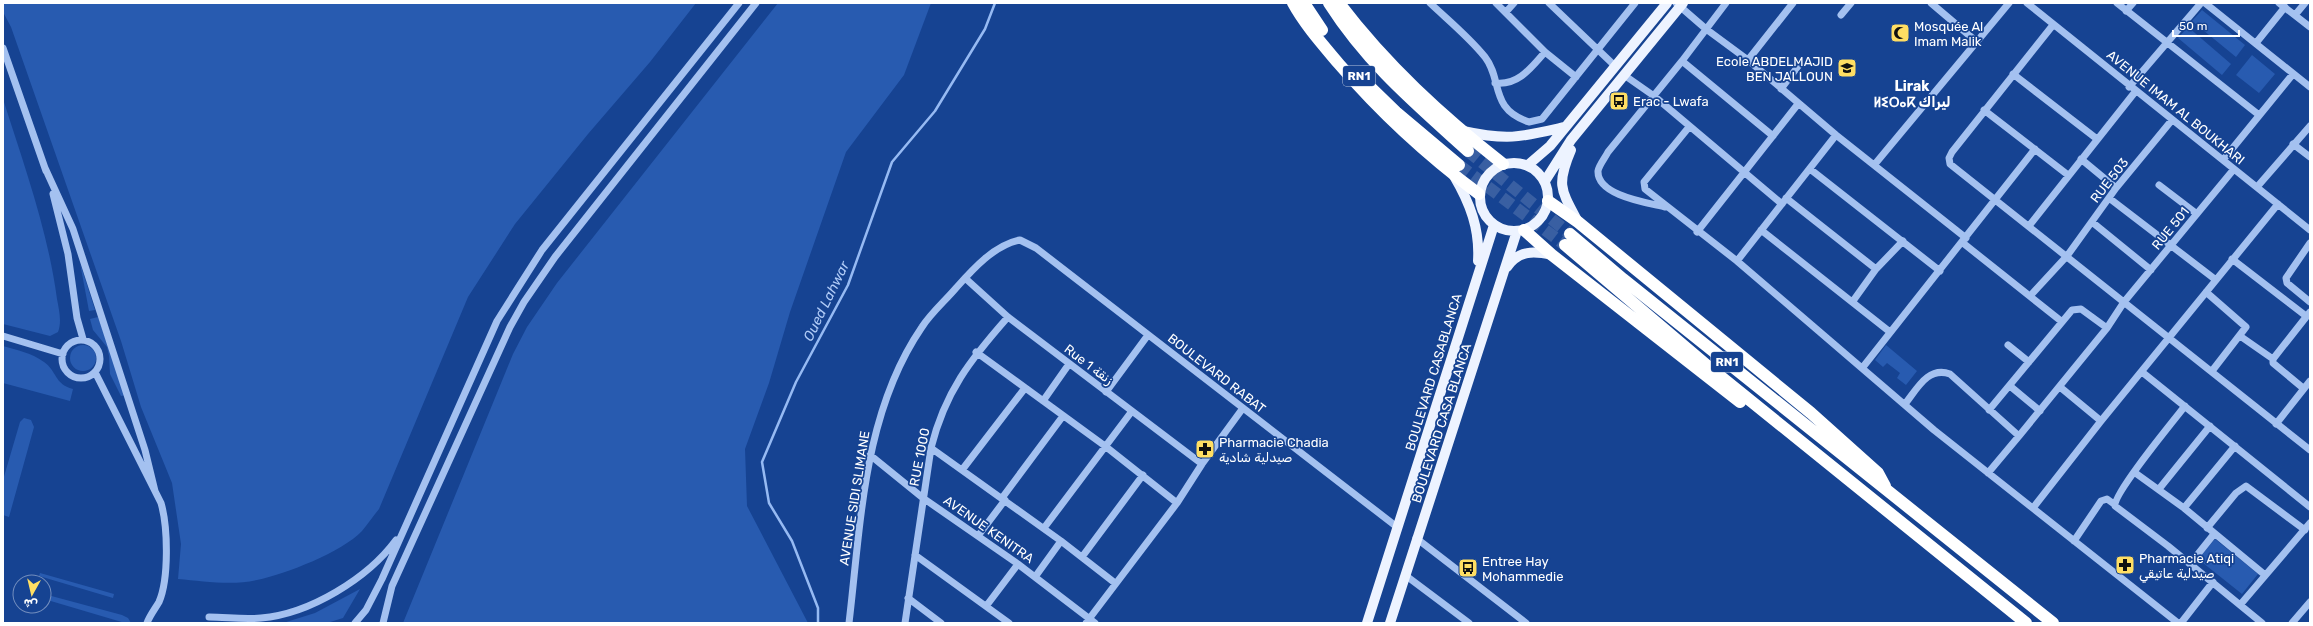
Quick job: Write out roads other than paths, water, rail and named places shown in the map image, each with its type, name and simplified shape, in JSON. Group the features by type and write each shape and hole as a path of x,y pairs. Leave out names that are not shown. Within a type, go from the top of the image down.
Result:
{"highway":[{"path":"1293,3 1329,52 1373,103 1457,171 1479,194"},
{"name":"RN1","path":"1304,3 1347,63 1362,80 1457,171"},
{"name":"RN1","path":"1329,3 1376,65 1397,88 1468,151"},
{"path":"1339,3 1379,54 1431,105 1503,164"},
{"path":"1548,201 1578,222 1669,299 1811,413 1878,473 1885,489"},
{"path":"1521,230 1785,438 1862,495 1871,498"},
{"name":"RN1","path":"2026,623 1710,368 1568,239 1623,279 2053,623"}],"main road":[{"path":"1528,165 1543,153 1565,128 1667,3"},
{"path":"1544,181 1572,140 1680,4"},
{"path":"1462,131 1511,138 1532,136 1565,128"},
{"path":"1572,140 1571,150 1563,168 1561,184 1565,198 1578,222"},
{"path":"1516,162 1528,165 1537,172 1544,181 1548,191 1548,201 1540,219 1521,230 1501,229 1494,225 1486,216 1481,206 1479,194 1483,181 1491,171 1503,164 1516,162"},
{"path":"1457,171 1474,220 1479,252 1478,271"},
{"name":"BOULEVARD CASABLANCA","path":"1397,527 1435,415 1478,271 1494,225"},
{"name":"BOULEVARD CASA BLANCA","path":"1390,623 1416,538 1505,270 1521,230"},
{"path":"1505,270 1512,260 1520,255 1534,251 1552,255"},
{"path":"1367,623 1397,527"}],"street":[{"path":"355,623 371,602 497,321 524,276 542,250 739,3"},
{"path":"382,623 392,586 510,328 524,302 555,257 756,3"},
{"path":"1430,3 1483,54 1490,63 1500,98 1512,112 1525,120 1536,122 1542,119 1576,77 1631,4"},
{"path":"1496,3 1545,52 1576,77"},
{"path":"1506,12 1514,3"},
{"path":"1549,3 1615,66"},
{"path":"1667,207 1625,198 1603,183 1598,173 1608,152 1682,61 1726,3"},
{"path":"1748,60 1793,3"},
{"path":"1841,15 1851,3"},
{"path":"1931,3 1977,42"},
{"path":"1875,164 2009,3"},
{"name":"AVENUE IMAM AL BOUKHARI","path":"2027,3 2090,53 2135,92 2310,230"},
{"path":"2117,3 2165,43 2259,115"},
{"path":"2126,11 2133,3"},
{"path":"2129,87 2165,43 2201,3"},
{"path":"2205,3 2310,87"},
{"path":"2295,15 2304,3"},
{"path":"1680,4 1706,29 1748,60 1798,104 1875,164 2062,321"},
{"path":"2256,43 2282,5 2310,27"},
{"path":"2053,25 1984,110 1952,152 1949,160 1954,168 2067,256 2168,338 2212,371 2276,424 2310,449"},
{"path":"3,48 45,168 68,254 76,318 83,340"},
{"path":"1495,83 1506,84 1515,81 1530,69 1545,52"},
{"path":"1682,61 1773,136"},
{"path":"1781,89 1799,65"},
{"path":"2013,74 2097,139"},
{"path":"2222,160 2293,74"},
{"path":"1624,75 1654,96 1689,128 1745,172 1876,270"},
{"path":"2029,226 2135,92"},
{"path":"1697,232 1798,104"},
{"path":"1984,110 2068,175"},
{"name":"RUE 503","path":"2031,295 2067,256 2116,188 2172,120"},
{"path":"2257,187 2310,126"},
{"path":"1689,128 1643,183 1645,189 1697,232 1737,261 1988,473 2178,623"},
{"path":"1737,261 1836,135"},
{"path":"2293,144 2310,157"},
{"path":"1863,367 2035,149"},
{"path":"2081,159 2116,188"},
{"path":"45,168 73,229 145,450 155,491"},
{"path":"1810,169 1940,270"},
{"name":"RUE 501","path":"1988,473 2060,387 2107,328 2124,302 2172,246 2234,169"},
{"path":"2159,185 2197,214"},
{"path":"2109,198 2216,280"},
{"path":"2033,508 2101,421 2278,204"},
{"path":"2092,222 2151,270"},
{"path":"1761,230 1853,300 1890,332"},
{"name":"AVENUE SIDI SLIMANE","path":"848,623 870,455 889,387 922,326 965,278 1005,244 1020,240"},
{"name":"BOULEVARD RABAT","path":"1020,240 1036,248 1397,527"},
{"path":"1853,300 1876,270 1903,241"},
{"path":"2310,243 2286,278 2287,284 2310,302"},
{"path":"2232,260 2308,314 2273,359"},
{"name":"Rue 1 زنقة","path":"965,278 1008,317 1202,464"},
{"path":"2206,292 2246,327 2212,371"},
{"path":"1989,410 2072,310 2078,309 2107,328"},
{"name":"RUE 1000","path":"905,623 931,448 946,400 976,352 1008,317"},
{"path":"1106,392 1148,335"},
{"path":"3,336 63,354"},
{"path":"2240,336 2273,359 2274,363 2303,388"},
{"path":"83,340 93,343 100,352 100,363 95,372 80,378 70,374 63,365 63,354 64,349 72,342 83,340"},
{"path":"2008,345 2029,362"},
{"path":"976,352 1105,446 1177,503"},
{"path":"1043,401 1069,364"},
{"path":"1905,404 1928,376 1940,371 1950,374 2019,436"},
{"path":"95,372 155,491 164,513 165,566 159,602 150,613 147,623"},
{"path":"2142,372 2310,507"},
{"path":"2276,424 2310,381"},
{"path":"2010,386 2040,411"},
{"path":"2060,387 2101,421"},
{"path":"962,470 1025,388"},
{"path":"2114,504 2134,472 2185,406"},
{"path":"1090,622 1115,583 1177,503 1202,464 1243,408"},
{"path":"1044,528 1132,411"},
{"path":"978,536 1063,416"},
{"path":"2159,489 2210,426"},
{"path":"2184,508 2235,446"},
{"path":"931,448 1044,528 1115,583"},
{"name":"AVENUE KENITRA","path":"870,455 923,498 1018,564 1090,622"},
{"path":"2134,472 2184,508 2265,575"},
{"path":"1082,557 1143,475"},
{"path":"2207,528 2236,493 2246,486 2305,530"},
{"path":"2074,541 2101,501 2107,499 2213,582 2262,623"},
{"path":"2240,605 2310,523"},
{"path":"209,617 262,618 305,608 363,574 388,551 404,528"},
{"path":"2190,564 2214,534"},
{"path":"1416,538 1526,623"},
{"path":"1035,577 1061,541"},
{"path":"915,555 987,605 1009,623"},
{"path":"987,605 1018,564"},
{"path":"1405,575 1468,623"},
{"path":"2182,623 2213,582"},
{"path":"908,598 941,623"},
{"path":"2292,623 2310,602"}],"waterway":[{"name":"Oued Lahwar","path":"818,623 818,608 792,541 769,503 762,462 796,382 848,285 892,162 935,111 985,29 995,3"}],"tunnel":[{"path":"1468,151 1570,234"},
{"path":"1459,165 1565,245"}],"place":[{"name":"Mosquée Al Imam Malik","path":"1900,33"},
{"name":"Ecole ABDELMAJID BEN JALLOUN","path":"1847,68"},
{"name":"Erac - Lwafa","path":"1619,101"},
{"name":"Pharmacie Chadia صيدلية شادية","path":"1205,449"},
{"name":"Pharmacie Atiqi صيدلية عاتيقي","path":"2125,565"},
{"name":"Entree Hay Mohammedie","path":"1468,568"}],"district":[{"name":"Lirak ⵍⵉⵔⴰⴽ ليراك","path":"1912,94"}]}
